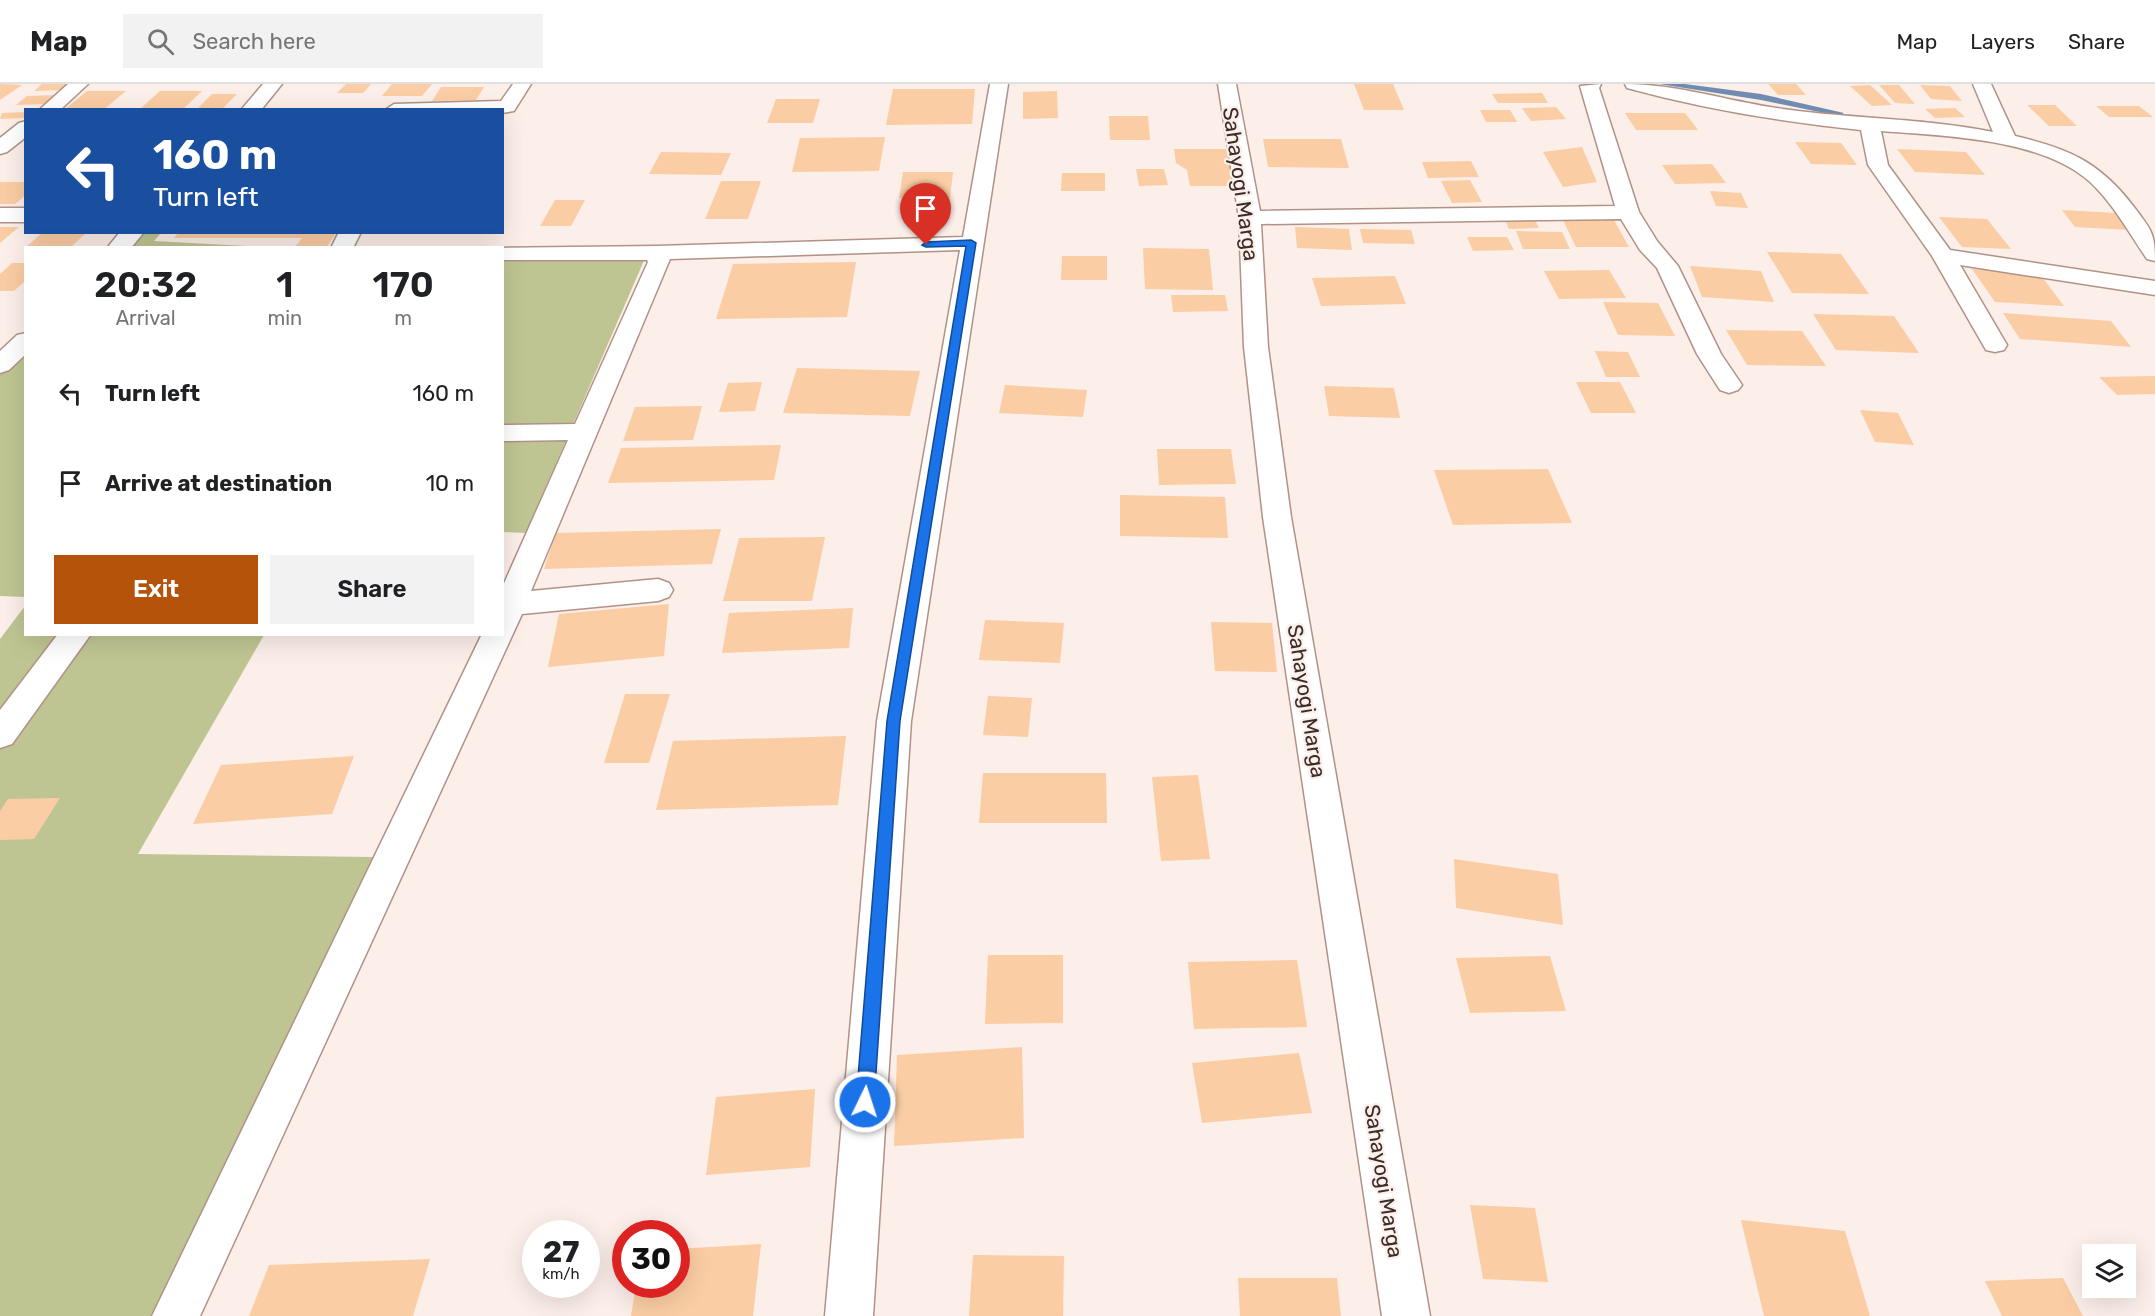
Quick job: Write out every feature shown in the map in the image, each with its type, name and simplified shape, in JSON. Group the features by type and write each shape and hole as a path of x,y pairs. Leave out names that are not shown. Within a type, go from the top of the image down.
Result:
{"street":[{"path":"50,108 79,84"},
{"path":"252,108 273,84"},
{"path":"469,108 507,107 522,84"},
{"path":"849,1316 894,721 999,84"},
{"name":"Sahayogi Marga","path":"1227,84 1250,218 1256,347 1277,517 1406,1316"},
{"path":"1592,84 1589,86 1628,212 1648,245 1667,266 1709,354 1730,385"},
{"path":"1634,84 1698,102 1829,121 2006,139 2077,163 2112,192 2155,254"},
{"path":"1982,84 2006,139"},
{"path":"1870,124 1878,165 1943,256 1995,345"},
{"path":"0,148 24,129"},
{"path":"1250,218 1628,212"},
{"path":"0,215 24,214"},
{"path":"120,246 130,234"},
{"path":"504,253 657,253 971,243"},
{"path":"504,621 658,262 657,253"},
{"path":"1943,256 2155,288"},
{"path":"0,365 24,342"},
{"path":"504,433 585,432"},
{"path":"504,621 658,590"},
{"path":"0,735 74,636"},
{"path":"176,1316 497,636"}],"green space":[{"path":"130,234 160,234 154,241 248,246 119,246"},
{"path":"504,256 646,256 526,533 504,532"},
{"path":"24,340 24,597 0,596 0,365"},
{"path":"24,607 24,636 263,636 138,854 373,857 164,1316 0,1316 0,639"}],"building":[{"path":"0,84 22,85 0,100"},
{"path":"42,84 71,84 64,90 34,91"},
{"path":"346,84 371,84 363,93 337,93"},
{"path":"392,84 432,84 422,96 382,96"},
{"path":"1354,84 1393,84 1404,110 1364,110"},
{"path":"1768,84 1796,84 1806,95 1778,95"},
{"path":"1870,85 1892,105 1872,106 1850,86"},
{"path":"1879,85 1899,85 1915,104 1895,103"},
{"path":"1920,85 1950,86 1962,101 1931,99"},
{"path":"441,87 484,87 476,100 432,101"},
{"path":"893,89 975,89 972,124 886,125"},
{"path":"87,91 126,91 105,108 66,108"},
{"path":"160,91 202,91 184,108 141,108"},
{"path":"1057,91 1058,118 1023,119 1023,92"},
{"path":"1542,93 1548,103 1498,103 1492,94"},
{"path":"212,94 237,94 223,108 198,108"},
{"path":"58,95 48,104 16,105 27,96"},
{"path":"776,99 820,99 813,123 767,123"},
{"path":"2027,105 2055,105 2077,126 2049,126"},
{"path":"2096,106 2139,106 2153,117 2109,117"},
{"path":"1556,107 1566,119 1531,121 1522,108"},
{"path":"1955,108 1965,117 1935,118 1925,109"},
{"path":"1480,110 1510,110 1517,122 1486,122"},
{"path":"24,112 24,118 0,119 2,113"},
{"path":"1625,113 1685,113 1698,130 1636,130"},
{"path":"1109,116 1148,116 1150,140 1110,140"},
{"path":"885,137 879,171 792,172 800,138"},
{"path":"1263,139 1341,139 1349,168 1268,167"},
{"path":"1795,142 1841,143 1857,165 1811,164"},
{"path":"1582,147 1597,182 1563,187 1543,152"},
{"path":"1174,149 1236,149 1245,186 1190,186 1187,170 1176,163"},
{"path":"1897,149 1966,152 1985,175 1915,172"},
{"path":"661,152 731,153 721,175 649,174"},
{"path":"1471,161 1479,177 1428,178 1422,162"},
{"path":"1712,164 1726,183 1675,184 1662,165"},
{"path":"1136,169 1164,169 1168,185 1139,186"},
{"path":"903,172 953,172 950,198 899,198"},
{"path":"1062,173 1105,173 1105,191 1061,191"},
{"path":"1470,180 1482,202 1452,203 1441,181"},
{"path":"721,181 761,181 748,219 705,219"},
{"path":"0,182 24,182 24,197 15,204 0,204"},
{"path":"1710,191 1741,193 1748,208 1716,206"},
{"path":"555,200 585,200 571,226 540,226"},
{"path":"2062,210 2116,213 2131,230 2075,227"},
{"path":"1939,217 1987,219 2011,249 1962,247"},
{"path":"1505,220 1535,220 1539,228 1509,229"},
{"path":"1563,220 1614,220 1629,247 1576,247"},
{"path":"0,227 19,227 0,243"},
{"path":"1295,227 1349,229 1352,250 1297,248"},
{"path":"1360,229 1411,230 1415,244 1363,243"},
{"path":"1516,231 1562,232 1570,249 1523,249"},
{"path":"41,234 85,234 72,246 27,246"},
{"path":"177,234 336,234 327,246 296,246 302,238 174,238"},
{"path":"1467,237 1507,237 1514,250 1473,251"},
{"path":"1143,248 1209,249 1213,290 1145,289"},
{"path":"1767,252 1841,254 1869,294 1792,293"},
{"path":"1062,256 1107,256 1107,280 1061,280"},
{"path":"856,262 847,317 716,319 733,264"},
{"path":"12,263 24,263 24,282 14,291 0,291 0,274"},
{"path":"1690,266 1761,271 1774,302 1702,297"},
{"path":"1972,269 2039,273 2064,306 1995,302"},
{"path":"1609,270 1626,298 1559,299 1544,271"},
{"path":"1395,276 1406,304 1321,306 1312,278"},
{"path":"1171,295 1225,295 1228,311 1173,312"},
{"path":"1603,302 1658,303 1675,336 1618,335"},
{"path":"2003,313 2111,321 2131,347 2020,339"},
{"path":"1813,314 1894,316 1919,353 1836,350"},
{"path":"1726,330 1802,331 1826,366 1747,365"},
{"path":"1595,351 1628,352 1640,377 1606,377"},
{"path":"797,368 920,371 910,416 783,413"},
{"path":"2155,376 2155,394 2117,395 2099,377"},
{"path":"762,382 755,411 719,412 728,383"},
{"path":"1576,382 1620,382 1636,413 1591,413"},
{"path":"1005,385 1087,390 1083,417 999,413"},
{"path":"1324,386 1394,388 1400,418 1329,416"},
{"path":"702,406 693,440 623,441 635,407"},
{"path":"1860,410 1898,413 1914,445 1875,442"},
{"path":"781,445 774,480 608,483 621,448"},
{"path":"1157,449 1231,449 1236,484 1159,485"},
{"path":"1548,469 1572,523 1453,525 1434,470"},
{"path":"1120,495 1225,497 1228,538 1120,536"},
{"path":"721,529 712,564 544,569 556,533"},
{"path":"825,537 812,601 723,601 739,538"},
{"path":"669,604 664,656 548,667 559,614"},
{"path":"853,608 849,648 722,653 729,613"},
{"path":"985,620 1064,623 1060,663 979,660"},
{"path":"1211,622 1272,623 1277,672 1215,671"},
{"path":"625,694 670,694 649,763 604,763"},
{"path":"988,696 1032,698 1028,737 983,735"},
{"path":"846,736 838,805 656,810 673,741"},
{"path":"354,756 332,814 193,824 221,765"},
{"path":"983,773 1106,773 1107,823 979,823"},
{"path":"1198,775 1210,859 1161,861 1152,777"},
{"path":"60,798 34,839 0,840 0,811 8,799"},
{"path":"1454,859 1558,874 1563,925 1456,908"},
{"path":"988,955 1063,955 1063,1023 985,1024"},
{"path":"1550,956 1566,1011 1470,1013 1456,958"},
{"path":"1297,960 1307,1027 1194,1029 1188,962"},
{"path":"1022,1047 1024,1138 894,1146 897,1055"},
{"path":"1299,1053 1312,1113 1202,1123 1192,1063"},
{"path":"815,1089 810,1167 706,1175 716,1097"},
{"path":"1470,1205 1535,1208 1548,1282 1483,1279"},
{"path":"1741,1220 1845,1231 1870,1316 1764,1316"},
{"path":"761,1244 753,1316 631,1316 634,1298 690,1298 690,1248"},
{"path":"973,1255 1064,1256 1063,1316 969,1316"},
{"path":"430,1259 413,1316 249,1316 269,1265"},
{"path":"1238,1278 1337,1278 1341,1316 1240,1316"},
{"path":"2063,1278 2083,1316 2002,1316 1985,1281"}],"waterway":[{"path":"1664,84 1761,97 1839,113"}],"route":[{"path":"865,1102 894,721 971,243 926,245"}]}
